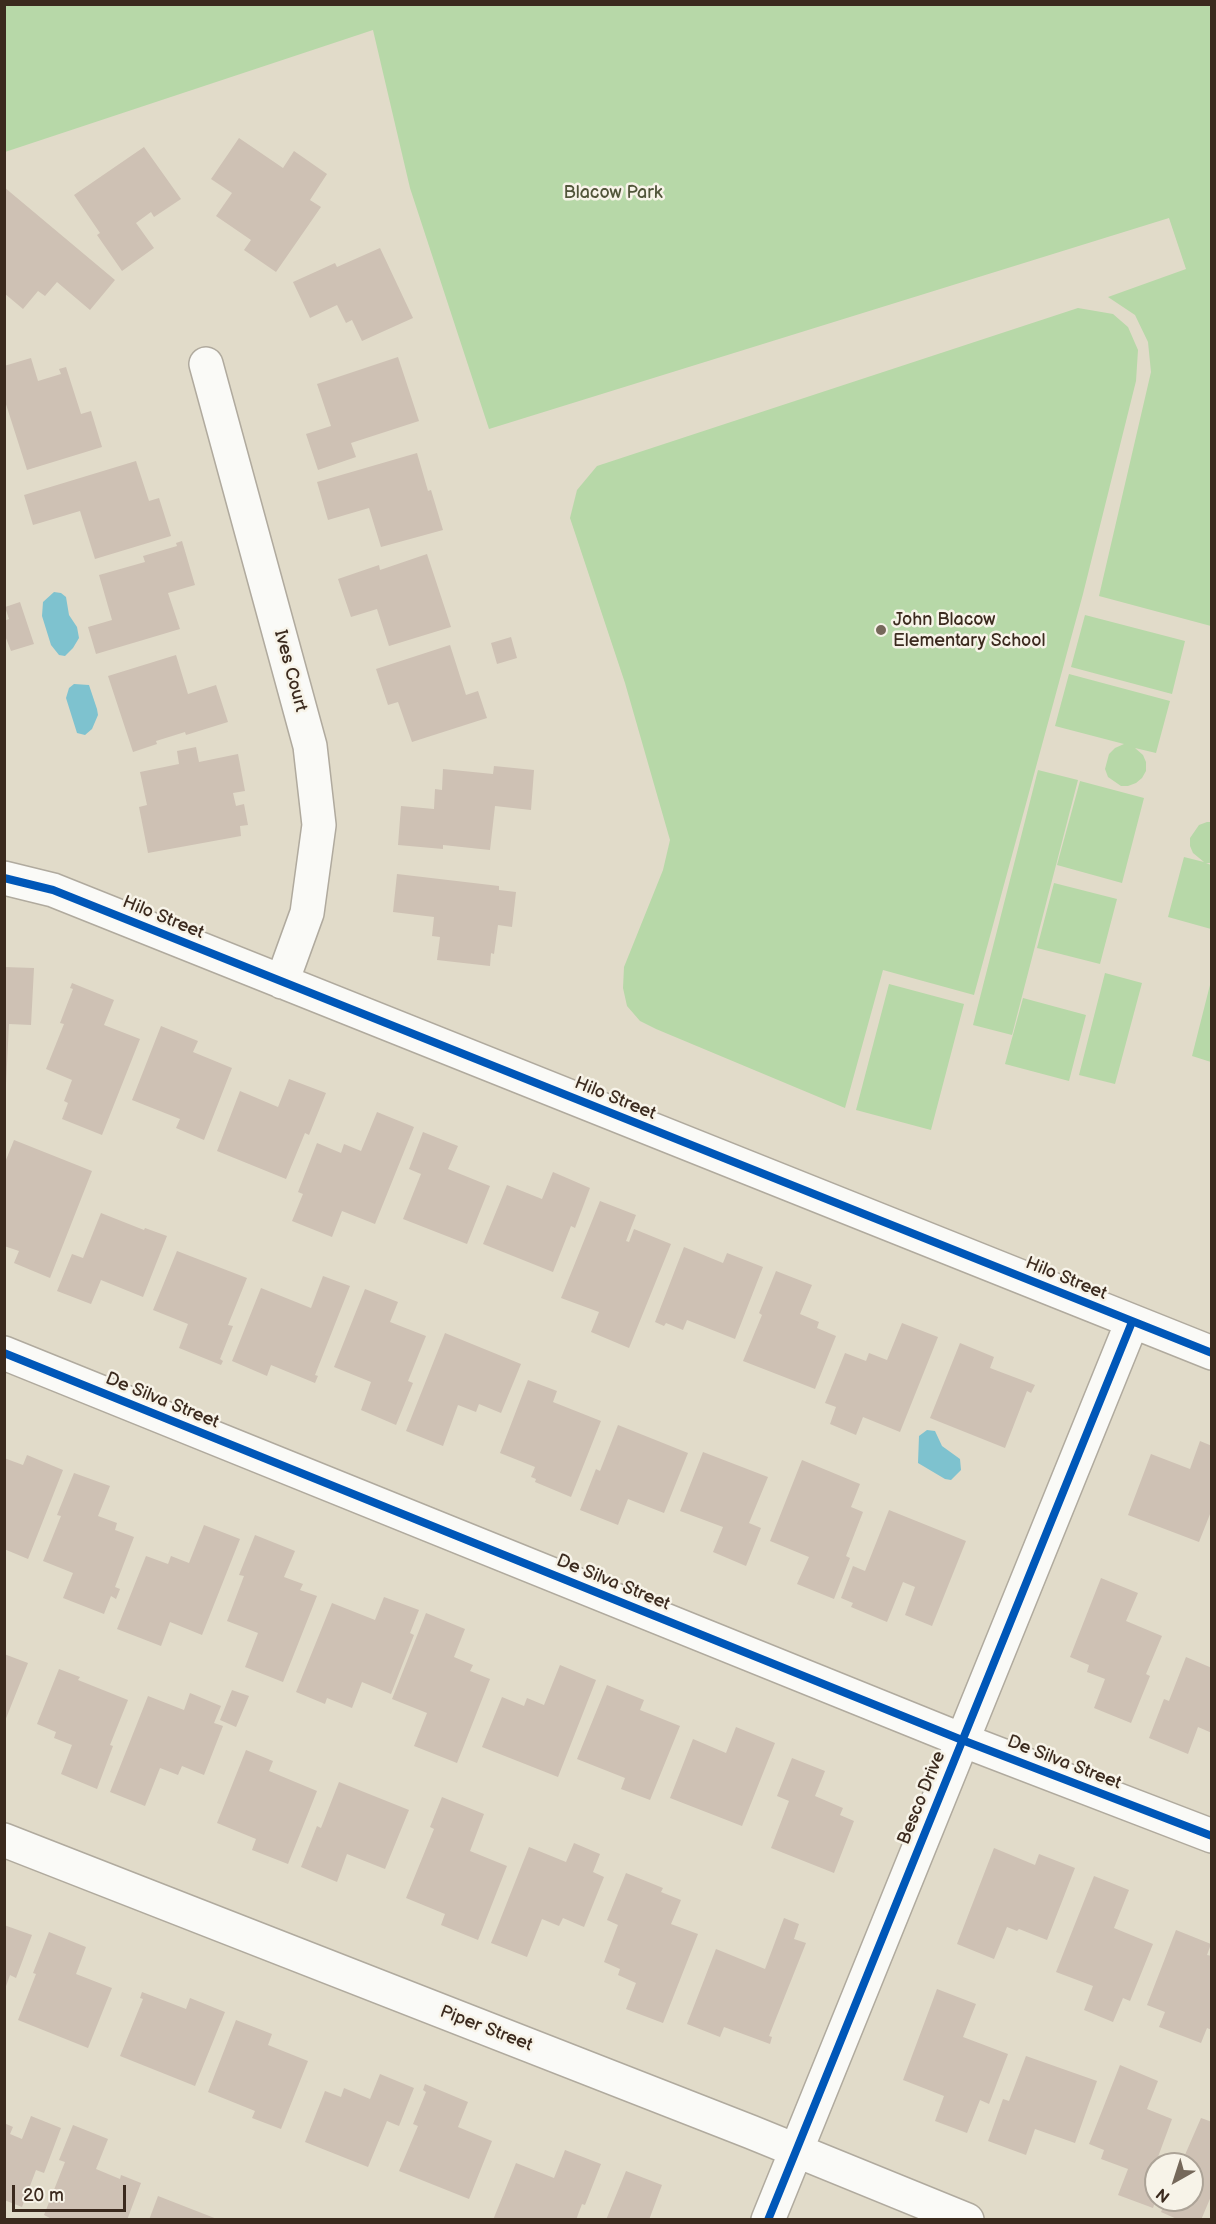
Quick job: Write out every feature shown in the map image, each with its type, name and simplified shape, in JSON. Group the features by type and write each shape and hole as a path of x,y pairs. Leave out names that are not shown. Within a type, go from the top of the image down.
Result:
{"street":[{"name":"Ives Court","path":"206,364 310,746 319,825 307,913 282,982"},
{"name":"Hilo Street","path":"4,878 53,890 1212,1353"},
{"name":"Besco Drive","path":"768,2220 1132,1322"},
{"name":"De Silva Street","path":"4,1353 962,1740 1212,1836"},
{"name":"Piper Street","path":"4,1840 796,2150 967,2220"}],"green space":[{"name":"Blacow Park","path":"4,5 1211,5 1211,626 1099,596 1151,372 1148,342 1135,315 1108,297 1186,269 1169,218 489,429 410,188 373,30 5,152"},
{"path":"1078,308 1113,314 1128,327 1138,350 1136,381 1083,594 974,995 883,970 845,1108 640,1021 627,1006 623,988 624,967 663,870 670,840 625,683 570,518 577,490 597,466"},
{"path":"1085,615 1185,641 1172,694 1071,667"},
{"path":"1069,674 1170,701 1156,753 1135,748 1143,755 1146,762 1146,771 1136,783 1121,786 1108,777 1105,769 1109,754 1124,744 1055,726"},
{"path":"1038,770 1078,780 1012,1035 973,1025"},
{"path":"1080,781 1144,798 1122,883 1057,865"},
{"path":"1212,822 1211,863 1206,863 1211,865 1211,929 1168,917 1184,857 1204,862 1193,853 1190,838 1199,825"},
{"path":"1054,883 1117,899 1100,964 1037,948"},
{"path":"1105,973 1142,983 1115,1084 1079,1075"},
{"path":"1211,981 1211,1062 1192,1056"},
{"path":"889,984 964,1004 931,1130 856,1110"},
{"path":"1023,998 1086,1015 1069,1081 1005,1064"}],"water":[{"path":"54,592 66,597 69,615 77,627 79,638 65,656 59,655 51,645 42,616 43,602"},
{"path":"74,684 89,685 97,709 98,715 92,729 85,735 77,733 66,698 69,688"},
{"path":"927,1430 935,1431 942,1446 960,1459 961,1470 951,1480 945,1479 918,1463 919,1436"}],"building":[{"path":"239,138 283,168 294,151 327,174 310,200 321,207 276,272 244,250 251,240 216,216 232,193 211,179"},
{"path":"144,147 181,199 154,217 151,212 136,223 154,248 122,271 97,235 100,233 74,195"},
{"path":"4,187 115,280 90,310 57,282 45,296 38,291 23,309 4,293"},
{"path":"380,248 413,318 362,341 352,320 346,323 337,305 310,318 293,282 335,263 337,267"},
{"path":"398,357 419,421 351,443 356,457 318,470 306,434 331,426 317,384"},
{"path":"31,358 38,381 61,374 59,369 66,367 81,414 91,411 102,447 27,470 4,398 4,366"},
{"path":"417,453 443,530 381,547 369,508 328,520 317,482"},
{"path":"136,461 149,501 159,498 171,536 95,559 80,511 33,525 24,495"},
{"path":"182,541 195,585 168,593 180,629 96,654 88,627 112,620 99,575 145,562 143,556 177,546 176,543"},
{"path":"427,554 451,627 389,646 377,609 351,617 338,579 379,565 380,570"},
{"path":"20,602 34,644 11,651 4,633 4,621 9,619 5,607"},
{"path":"511,637 517,658 497,664 491,643"},
{"path":"450,645 466,695 478,691 487,718 412,742 398,702 388,705 376,669"},
{"path":"176,655 188,694 216,685 228,722 186,735 185,732 156,741 157,744 133,752 108,676"},
{"path":"196,747 199,762 238,754 245,791 233,793 236,806 244,804 248,825 240,826 241,836 148,853 139,807 147,805 140,772 179,764 177,751"},
{"path":"494,766 534,770 531,810 495,806 490,850 443,845 443,849 398,845 401,806 434,809 435,789 442,790 443,769 493,774"},
{"path":"397,874 499,886 499,890 516,892 512,927 498,925 490,966 437,960 440,937 432,936 434,917 393,912"},
{"path":"4,967 34,968 31,1025 9,1024 6,1084 4,1083"},
{"path":"72,983 114,1000 104,1025 140,1039 102,1135 62,1119 68,1103 64,1101 72,1080 46,1069 64,1024 60,1023 73,989 70,988"},
{"path":"161,1026 198,1041 193,1052 232,1068 204,1140 176,1128 180,1119 132,1100"},
{"path":"289,1079 326,1093 309,1135 305,1133 286,1179 217,1151 240,1091 278,1107"},
{"path":"377,1112 414,1127 375,1224 342,1211 332,1237 292,1221 303,1194 298,1192 317,1143 341,1153 344,1144 361,1151"},
{"path":"423,1132 458,1146 448,1169 490,1186 467,1244 403,1219 421,1174 409,1169"},
{"path":"14,1140 92,1171 50,1278 14,1263 19,1251 4,1246 4,1165"},
{"path":"553,1172 590,1188 575,1228 571,1226 553,1272 483,1244 507,1185 542,1199"},
{"path":"600,1201 636,1215 626,1241 629,1242 634,1229 671,1244 629,1348 591,1332 599,1312 561,1298"},
{"path":"101,1213 144,1230 145,1228 167,1236 143,1297 101,1280 91,1304 57,1291 72,1254 83,1258"},
{"path":"684,1247 723,1263 727,1253 763,1267 735,1339 687,1320 683,1330 666,1323 664,1326 655,1322"},
{"path":"177,1251 247,1278 228,1325 233,1326 220,1359 223,1361 221,1365 179,1348 188,1324 153,1310"},
{"path":"776,1271 812,1285 800,1314 819,1322 817,1328 836,1336 815,1389 743,1361 762,1315 759,1313"},
{"path":"323,1276 350,1286 315,1375 318,1376 315,1383 271,1365 267,1376 232,1361 261,1288 311,1308"},
{"path":"365,1289 398,1302 390,1322 426,1336 408,1381 413,1383 396,1425 361,1410 371,1382 334,1367"},
{"path":"902,1323 938,1337 900,1432 863,1417 856,1435 830,1424 836,1407 825,1403 845,1353 866,1361 869,1353 887,1360"},
{"path":"445,1333 521,1364 501,1413 479,1404 476,1412 458,1405 443,1446 406,1431"},
{"path":"960,1343 994,1357 990,1368 1035,1385 1031,1393 1027,1391 1005,1448 930,1418"},
{"path":"528,1380 557,1391 553,1402 601,1421 571,1497 535,1482 536,1479 531,1477 535,1467 500,1453"},
{"path":"618,1425 688,1453 664,1513 628,1499 618,1525 580,1510 596,1469 600,1471"},
{"path":"1200,1441 1212,1446 1212,1509 1199,1542 1128,1515 1151,1454 1190,1469"},
{"path":"703,1452 768,1477 749,1523 761,1528 746,1566 713,1552 723,1527 680,1511"},
{"path":"27,1455 63,1470 28,1559 4,1549 4,1458 23,1465"},
{"path":"802,1460 860,1484 851,1507 863,1512 846,1556 850,1558 834,1599 797,1584 809,1557 770,1541"},
{"path":"74,1473 110,1486 98,1516 117,1523 115,1530 134,1537 115,1587 120,1589 116,1599 111,1596 104,1614 63,1598 73,1573 43,1561 61,1516 57,1515"},
{"path":"889,1510 966,1541 932,1626 905,1615 915,1587 903,1582 887,1622 851,1607 853,1603 841,1598 853,1566 865,1571"},
{"path":"204,1525 240,1539 202,1635 170,1622 161,1646 117,1629 146,1556 168,1564 171,1556 189,1563"},
{"path":"255,1535 295,1551 284,1577 303,1584 300,1590 317,1596 283,1682 245,1667 258,1633 227,1621 244,1576 239,1575"},
{"path":"1101,1578 1138,1593 1126,1621 1162,1636 1146,1674 1150,1676 1131,1723 1094,1708 1105,1679 1087,1672 1089,1665 1070,1657"},
{"path":"384,1597 419,1610 410,1633 414,1635 391,1694 362,1682 352,1708 327,1698 325,1704 296,1692 332,1603 375,1620"},
{"path":"426,1613 465,1629 454,1657 473,1665 470,1671 490,1679 457,1763 414,1746 427,1713 392,1699"},
{"path":"4,1654 28,1663 5,1721 4,1721"},
{"path":"1186,1657 1212,1668 1212,1733 1198,1727 1188,1754 1149,1738 1164,1699 1169,1701"},
{"path":"560,1665 596,1680 558,1777 482,1747 502,1697 524,1706 527,1698 544,1705"},
{"path":"59,1669 80,1677 78,1680 128,1700 110,1745 113,1746 97,1789 61,1774 72,1745 54,1738 56,1732 37,1724"},
{"path":"607,1685 644,1700 640,1710 680,1726 650,1800 621,1789 625,1778 577,1759"},
{"path":"232,1690 249,1696 236,1727 220,1720"},
{"path":"190,1693 221,1706 214,1723 223,1726 204,1775 182,1766 178,1775 160,1768 145,1806 110,1792 148,1696 184,1710"},
{"path":"736,1727 775,1743 742,1826 670,1798 693,1739 726,1753"},
{"path":"246,1750 273,1761 269,1771 317,1791 288,1864 252,1850 256,1839 217,1823"},
{"path":"792,1758 825,1771 815,1796 843,1808 840,1815 854,1821 834,1873 771,1848 789,1801 777,1796"},
{"path":"339,1782 409,1810 385,1869 347,1854 337,1882 301,1867 317,1826 321,1828"},
{"path":"442,1797 484,1814 470,1851 507,1866 478,1940 441,1925 445,1914 406,1898 434,1829 430,1827"},
{"path":"574,1843 600,1854 593,1872 604,1877 584,1927 563,1918 559,1926 542,1919 527,1957 491,1943 529,1847 566,1862"},
{"path":"994,1848 1035,1865 1039,1854 1075,1868 1047,1940 1019,1929 1017,1931 1007,1927 994,1959 957,1944"},
{"path":"626,1873 663,1888 661,1892 681,1900 671,1924 698,1934 663,2023 626,2009 636,1983 618,1975 620,1969 604,1962 618,1925 607,1920"},
{"path":"1094,1876 1129,1890 1114,1928 1153,1944 1130,2001 1123,1998 1113,2022 1084,2010 1093,1986 1056,1972"},
{"path":"784,1918 799,1924 794,1939 806,1943 769,2036 772,2037 770,2044 724,2027 720,2037 687,2024 716,1949 765,1969"},
{"path":"4,1925 32,1935 16,1978 10,1975 5,1989"},
{"path":"1176,1930 1211,1944 1207,1955 1212,1956 1212,2030 1207,2028 1201,2043 1159,2027 1165,2012 1147,2005"},
{"path":"49,1932 86,1947 76,1974 112,1988 88,2048 18,2020"},
{"path":"937,1989 976,2004 963,2037 1008,2054 989,2104 980,2100 967,2133 935,2121 944,2096 903,2080"},
{"path":"142,1992 186,2009 190,1998 225,2012 195,2086 120,2056 143,1999 140,1998"},
{"path":"236,2020 272,2034 268,2045 308,2061 281,2129 252,2118 255,2111 208,2092"},
{"path":"1026,2056 1097,2081 1075,2143 1035,2129 1026,2155 988,2141 1003,2099 1009,2101"},
{"path":"1120,2065 1158,2081 1147,2109 1172,2119 1160,2152 1144,2152 1144,2205 1118,2195 1128,2169 1101,2159 1104,2150 1089,2144"},
{"path":"380,2074 414,2088 399,2126 387,2121 368,2167 305,2142 325,2091 341,2097 344,2088 370,2099"},
{"path":"425,2084 468,2102 458,2127 492,2141 469,2199 399,2171 418,2126 413,2124 426,2092 423,2090"},
{"path":"31,2116 61,2128 44,2173 36,2170 22,2207 4,2200 4,2123 13,2127 10,2134 22,2139"},
{"path":"1201,2118 1212,2122 1212,2194 1201,2220 1179,2220 1161,2212 1204,2212 1204,2152 1186,2152"},
{"path":"73,2125 108,2139 96,2169 120,2179 121,2175 141,2183 127,2220 54,2220 44,2215 65,2162 59,2160"},
{"path":"565,2150 601,2164 585,2205 582,2204 576,2220 493,2220 516,2163 554,2178"},
{"path":"626,2171 662,2185 649,2220 606,2220"},
{"path":"158,2196 217,2219 217,2220 149,2220"}],"cycle path":[{"path":"4,878 53,890 1212,1353"},
{"path":"768,2220 1132,1322"},
{"path":"4,1353 962,1740 1212,1836"}],"place":[{"name":"John Blacow Elementary School","path":"881,630"}]}
